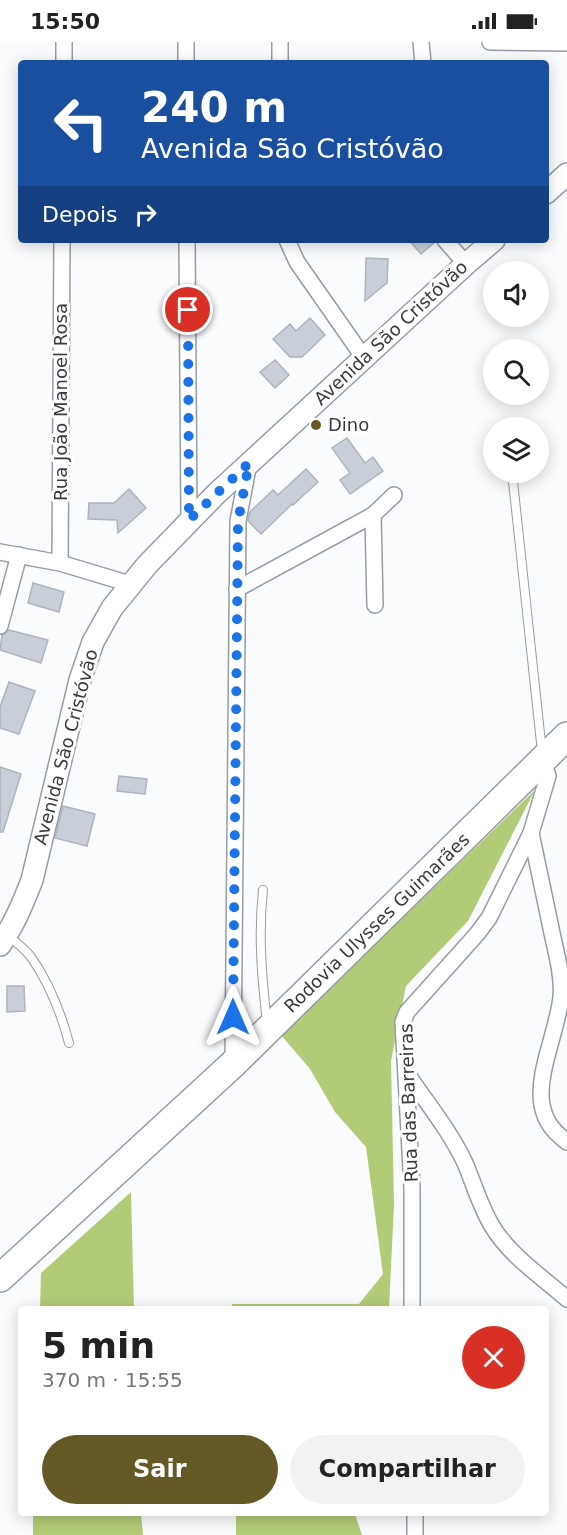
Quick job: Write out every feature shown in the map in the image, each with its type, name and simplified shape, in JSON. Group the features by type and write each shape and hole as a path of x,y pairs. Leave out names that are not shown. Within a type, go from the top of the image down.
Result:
{"highway":[{"name":"Rodovia Ulysses Guimarães","path":"0,1278 233,1064 567,736"}],"main road":[{"path":"549,190 567,174"},
{"name":"Avenida São Cristóvão","path":"4,940 22,908 32,880 80,680 93,642 112,608 130,584 189,520 490,243"}],"street":[{"path":"64,42 64,60"},
{"path":"186,42 186,60"},
{"path":"280,42 280,60"},
{"path":"421,42 423,60"},
{"path":"490,42 567,43"},
{"name":"Rua João Manoel Rosa","path":"60,564 62,243"},
{"path":"187,243 189,520"},
{"path":"288,243 297,262 364,358"},
{"path":"448,243 466,264"},
{"path":"233,1064 238,522 249,463"},
{"path":"237,589 373,515 394,495"},
{"path":"373,515 375,605"},
{"path":"0,552 60,564 130,584"},
{"path":"0,626 19,555"},
{"name":"Rua das Barreiras","path":"412,1306 412,1188 403,1022 407,1012 489,918 531,833 548,776 543,760"},
{"path":"531,833 557,959 561,994 557,1023 541,1085 542,1104 547,1121 555,1133 567,1142"},
{"path":"407,1073 451,1138 492,1226 524,1264 567,1299"},
{"path":"415,1535 416,1516"}],"lane":[{"path":"513,483 543,760"},
{"path":"263,890 260,918 261,960 267,1030"},
{"path":"4,940 30,956 60,1012 69,1043"}],"green space":[{"path":"535,790 468,921 406,986 391,1061 394,1204 389,1306 232,1306 232,1304 359,1304 383,1274 366,1147 335,1112 310,1069 281,1035"},
{"path":"131,1192 134,1306 40,1306 41,1273"},
{"path":"33,1516 141,1516 143,1535 33,1535"},
{"path":"236,1516 356,1516 362,1535 236,1535"}],"building":[{"path":"412,243 434,243 421,254"},
{"path":"366,258 388,259 387,283 365,301"},
{"path":"310,318 325,335 302,357 290,357 273,339 290,324 296,331"},
{"path":"275,360 289,375 275,388 260,372"},
{"path":"347,438 365,463 373,457 383,471 350,494 340,480 350,473 332,448"},
{"path":"306,469 318,482 261,534 248,521 250,512 273,490 278,495"},
{"path":"129,489 146,508 118,533 117,520 88,519 89,503 114,503"},
{"path":"33,583 64,592 59,612 28,603"},
{"path":"9,630 48,640 41,663 0,650 2,635"},
{"path":"9,682 35,691 19,734 0,728 0,707"},
{"path":"0,767 21,774 3,832 0,832"},
{"path":"119,776 147,779 145,794 117,791"},
{"path":"63,806 95,814 87,846 55,838"},
{"path":"7,986 24,986 25,1011 7,1012"}],"place":[{"name":"Dino","path":"316,425"}],"route":[{"path":"188,310 189,520 249,463 238,522 233,1017"}]}
